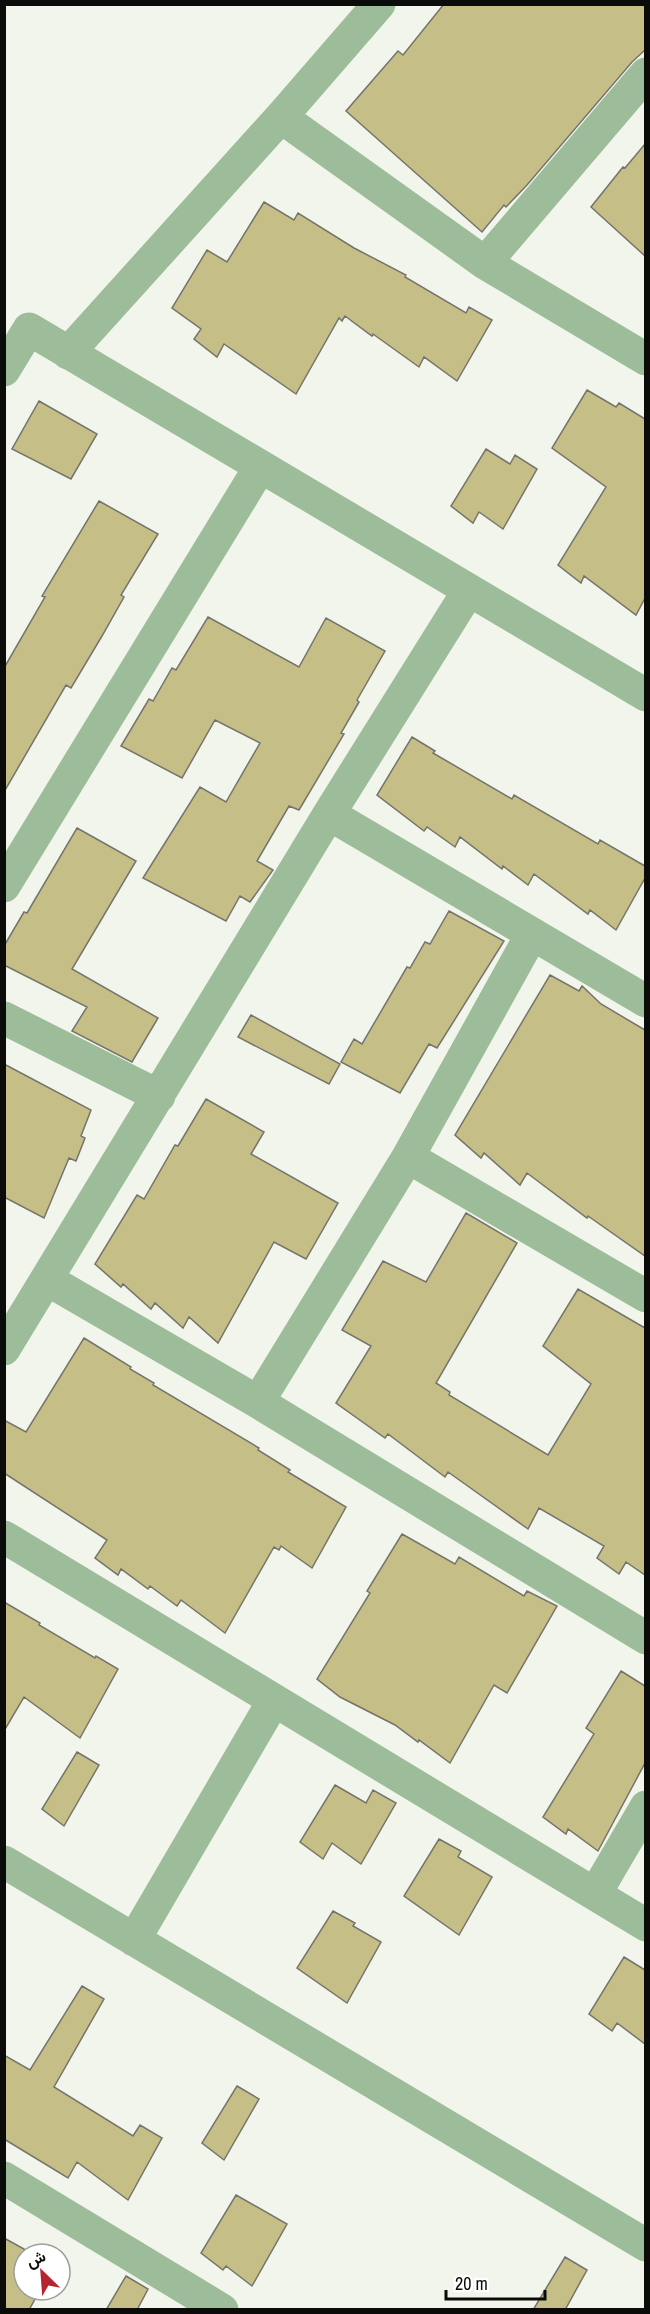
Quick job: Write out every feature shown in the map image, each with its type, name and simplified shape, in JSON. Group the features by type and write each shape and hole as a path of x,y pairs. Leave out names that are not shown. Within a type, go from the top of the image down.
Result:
{"street":[{"path":"68,353 281,117 379,4"},
{"path":"485,262 645,74"},
{"path":"281,117 485,262 645,359"},
{"path":"4,370 29,329 645,695"},
{"path":"4,886 260,467"},
{"path":"4,1349 329,814 469,590"},
{"path":"329,814 645,1001"},
{"path":"258,1402 408,1157 532,934"},
{"path":"4,1018 159,1096"},
{"path":"408,1157 645,1296"},
{"path":"48,1280 258,1402 645,1638"},
{"path":"4,1537 645,1925"},
{"path":"134,1940 274,1700"},
{"path":"594,1894 645,1807"},
{"path":"6,1866 645,2245"},
{"path":"4,2178 222,2310"}],"building":[{"path":"444,4 645,4 645,50 632,62 527,185 506,207 504,205 482,232 346,111 398,51 403,55"},
{"path":"645,144 645,256 591,207"},
{"path":"264,202 294,220 298,213 354,248 406,275 405,277 466,313 469,307 492,320 457,381 424,357 419,367 345,316 342,321 339,318 296,394 224,344 217,357 194,339 201,329 172,308 207,250 227,262"},
{"path":"587,390 616,407 619,403 645,419 645,598 636,615 584,576 581,583 558,565 606,487 552,448"},
{"path":"39,401 97,434 71,479 12,449"},
{"path":"486,449 510,464 515,455 537,469 503,529 479,512 473,523 451,506"},
{"path":"99,501 158,534 121,595 124,597 71,688 66,685 4,792 4,668 45,597 42,596"},
{"path":"208,617 299,667 326,618 385,651 357,700 359,702 341,733 344,734 299,810 289,806 257,861 273,870 250,902 240,896 226,921 143,878 200,787 226,802 260,743 215,720 182,778 121,746 149,699 153,701 172,668 176,670"},
{"path":"412,737 435,751 433,753 512,799 514,795 598,844 600,840 645,866 645,878 616,930 590,910 588,914 534,874 528,885 503,866 502,869 460,837 455,847 427,827 424,831 377,795"},
{"path":"77,828 136,861 72,969 158,1018 132,1062 72,1031 87,1007 4,965 4,946 24,912 27,913"},
{"path":"449,911 504,941 437,1048 429,1044 400,1093 341,1062 354,1039 362,1044 407,967 410,968 425,942 430,944"},
{"path":"550,975 579,991 582,986 601,1004 645,1030 645,1256 588,1216 587,1218 527,1173 520,1185 484,1153 481,1158 455,1135"},
{"path":"251,1015 340,1064 329,1084 238,1037"},
{"path":"4,1064 91,1110 81,1136 85,1138 76,1161 69,1158 44,1218 4,1197"},
{"path":"206,1099 264,1132 251,1154 338,1203 306,1259 274,1242 218,1343 189,1317 183,1328 155,1303 151,1309 123,1284 121,1287 95,1264 137,1195 144,1199 175,1145 178,1146"},
{"path":"466,1213 517,1243 436,1383 450,1392 449,1395 548,1455 591,1384 543,1346 578,1289 645,1328 645,1575 626,1562 619,1574 597,1558 604,1546 539,1508 528,1529 448,1472 445,1477 388,1434 385,1438 336,1403 371,1346 342,1330 383,1261 426,1282"},
{"path":"84,1338 131,1367 130,1369 154,1383 153,1385 259,1448 258,1450 290,1470 288,1472 346,1507 312,1568 281,1546 279,1550 274,1547 225,1633 181,1600 177,1606 150,1586 148,1589 121,1569 118,1575 95,1558 107,1540 4,1473 4,1420 26,1432"},
{"path":"402,1534 455,1564 459,1557 524,1596 527,1591 557,1606 507,1693 494,1685 450,1763 395,1725 340,1697 317,1679 370,1593 367,1591"},
{"path":"4,1602 95,1658 96,1656 118,1669 80,1738 24,1697 4,1731"},
{"path":"621,1671 645,1686 645,1763 598,1851 568,1829 566,1834 543,1817 594,1734 586,1728"},
{"path":"77,1752 99,1765 64,1826 42,1809"},
{"path":"335,1785 366,1803 373,1790 396,1803 361,1864 332,1843 323,1859 300,1842"},
{"path":"439,1839 461,1851 458,1857 492,1877 459,1935 404,1896"},
{"path":"333,1911 355,1923 353,1926 381,1942 347,2003 297,1968"},
{"path":"624,1957 645,1970 645,2044 617,2023 612,2031 589,2014"},
{"path":"82,1986 104,1999 54,2087 133,2136 140,2125 162,2138 128,2200 77,2162 68,2178 4,2139 4,2055 30,2070"},
{"path":"237,2086 259,2099 224,2160 202,2143"},
{"path":"236,2195 287,2224 252,2286 226,2266 223,2270 201,2253"},
{"path":"4,2238 12,2242 12,2302 33,2302 29,2310 4,2310"},
{"path":"565,2257 587,2270 565,2310 533,2310"},
{"path":"126,2276 148,2289 137,2310 106,2310"}]}
